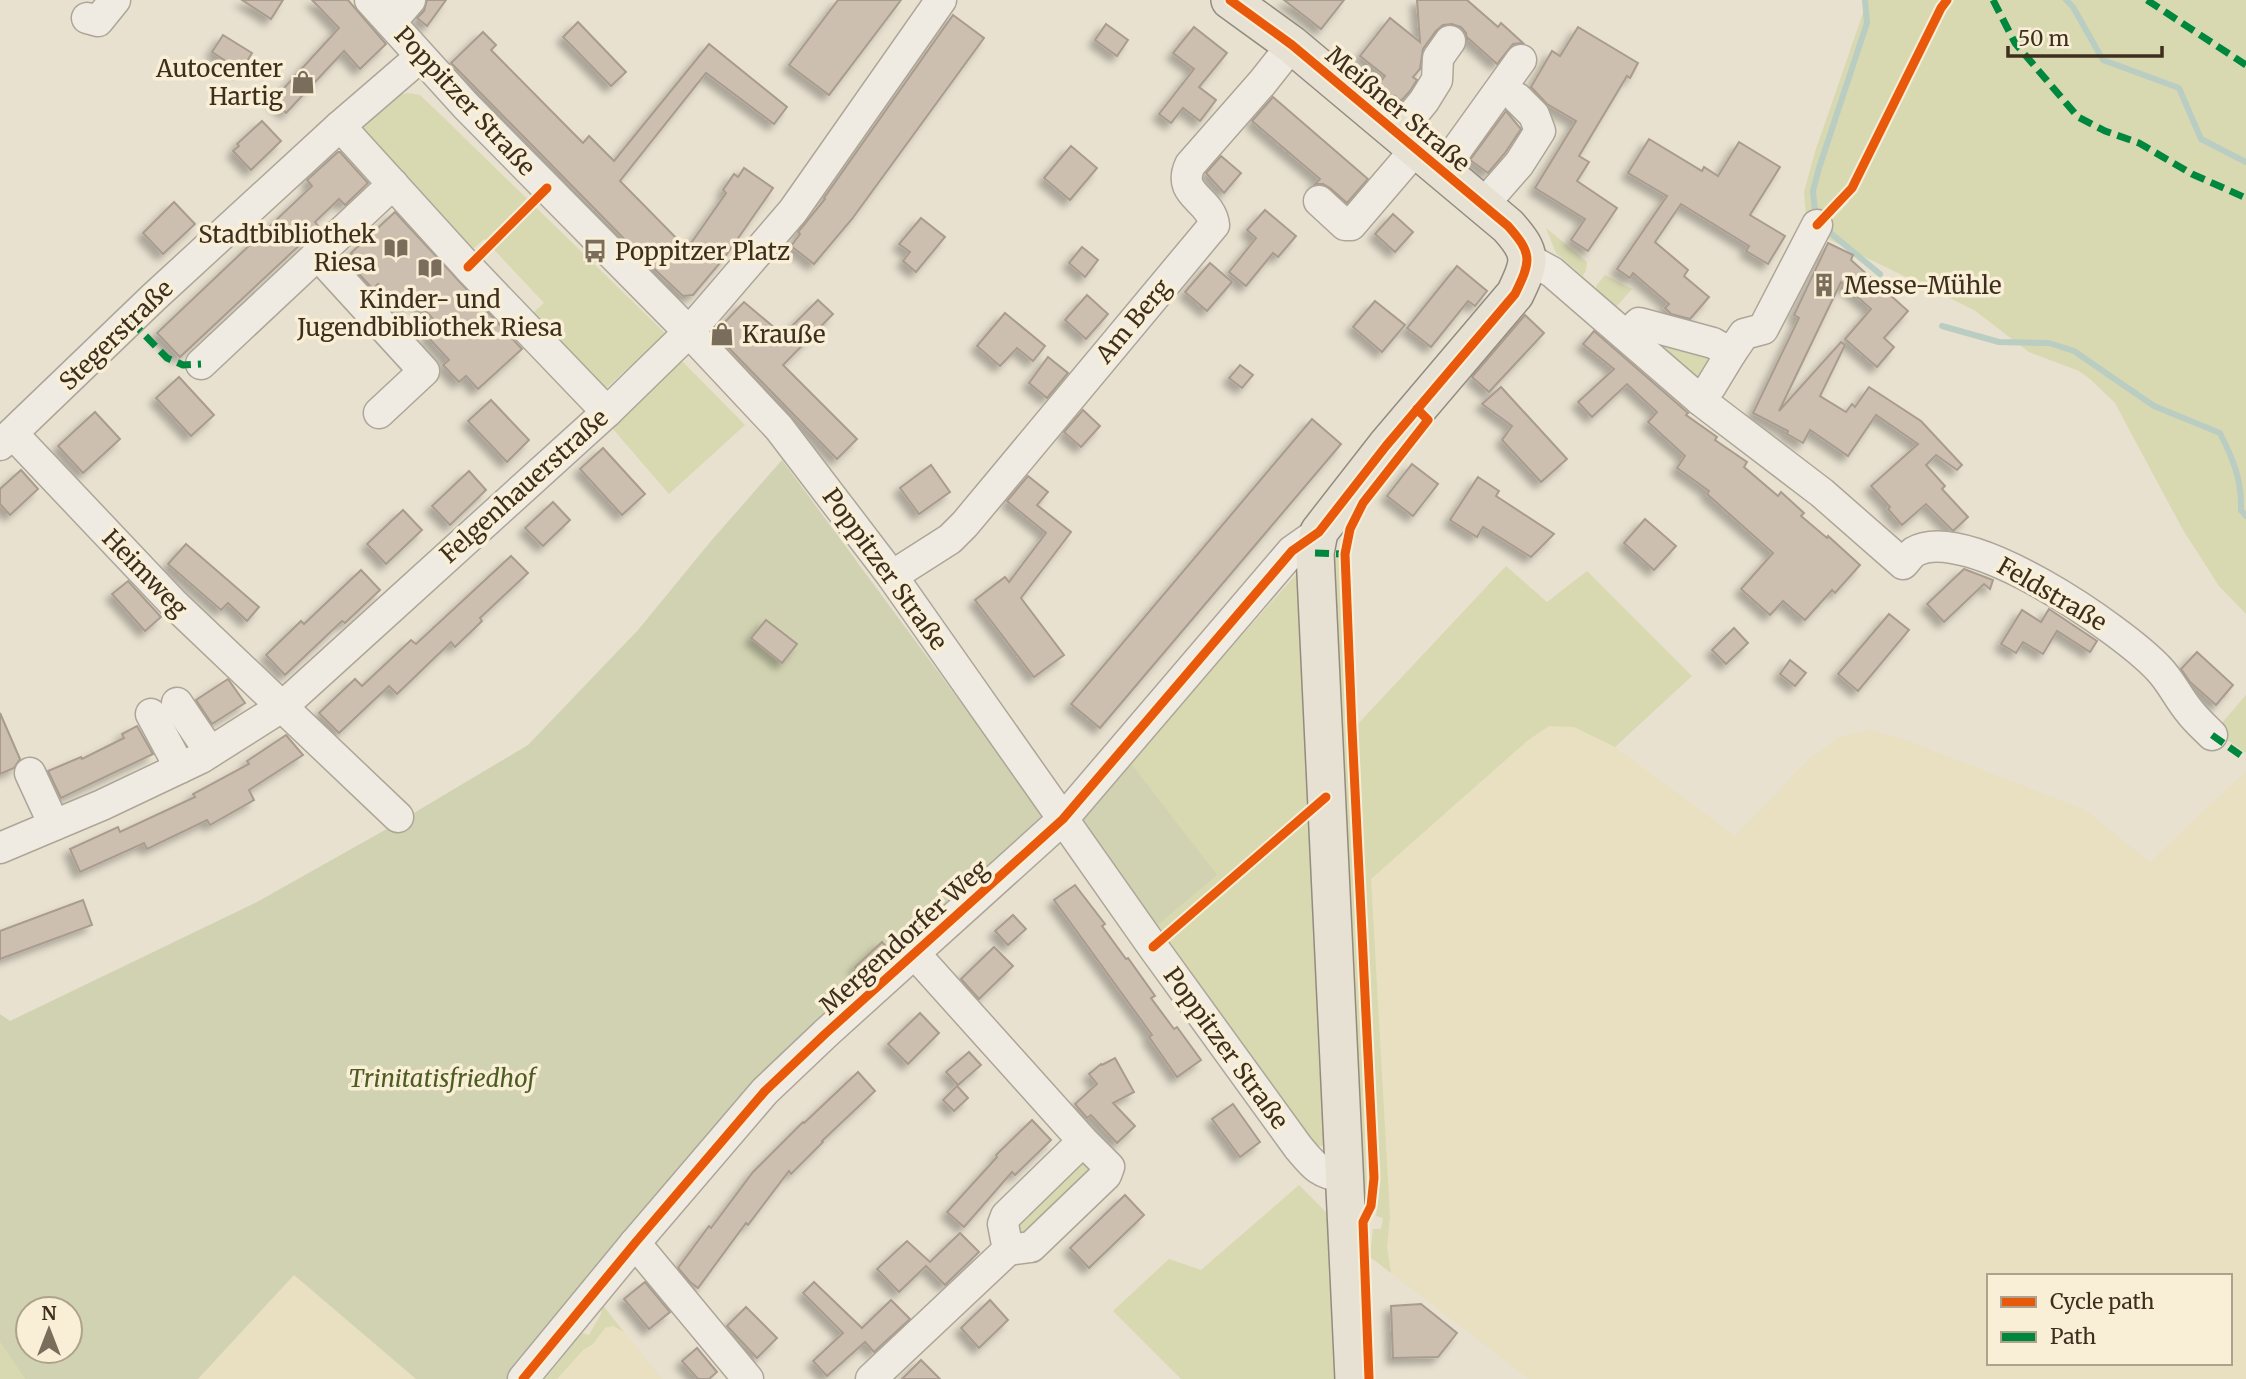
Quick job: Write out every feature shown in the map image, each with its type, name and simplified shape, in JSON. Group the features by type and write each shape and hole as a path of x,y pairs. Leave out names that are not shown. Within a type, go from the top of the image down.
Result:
{"main road":[{"name":"Meißner Straße","path":"1230,0 1292,46 1508,226 1524,243 1528,259"},
{"path":"1354,1379 1315,553 1319,532 1514,294 1523,278 1528,259"}],"street":[{"path":"87,18 98,21 115,0"},
{"name":"Poppitzer Straße","path":"370,0 400,11 419,57 779,428 892,576 1298,1147 1314,1167 1327,1175 1344,1177"},
{"name":"Felgenhauerstraße","path":"0,848 180,768 283,706 607,412 688,332 793,211 941,0"},
{"path":"1418,151 1424,101 1437,80 1438,58 1450,41"},
{"name":"Am Berg","path":"892,576 950,539 965,524 1214,225 1213,215 1188,189 1186,172 1292,46"},
{"name":"Stegerstraße","path":"6,439 154,297 235,210 340,126 419,57"},
{"path":"1319,201 1345,225 1351,225 1418,151 1521,60"},
{"path":"1483,205 1519,164 1540,131 1534,115 1517,98"},
{"path":"340,126 468,267 607,412"},
{"path":"201,364 393,184"},
{"path":"1700,400 1744,334 1763,329 1817,225"},
{"path":"317,254 424,370 379,412"},
{"name":"Feldstraße","path":"1528,259 1552,272 1700,400 1822,494 1903,564 1914,552 1936,547 1961,549 1984,555 2021,573 2120,635 2161,670 2190,712 2212,735"},
{"path":"1627,335 1639,323 1713,343 1731,353"},
{"name":"Heimweg","path":"6,439 398,817"},
{"name":"Mergendorfer Weg","path":"523,1379 765,1091 1063,819 1292,551 1319,532"},
{"path":"180,768 164,708 210,752"},
{"path":"30,773 54,825"},
{"path":"871,1379 1008,1250 1031,1247 1106,1175 1109,1167 915,954"},
{"path":"1008,1250 1003,1224 1006,1216 1083,1141"},
{"path":"635,1243 748,1379"}],"shaded area":[{"path":"1549,726 1574,727 1615,747 1735,836 1809,759 1838,738 1868,730 1898,737 2085,810 2150,862 2246,771 2246,1379 1529,1379 1391,1273 1387,1247 1390,1217 1371,879 1527,741"},
{"path":"294,1275 416,1379 198,1379"},
{"path":"613,1326 624,1332 662,1379 557,1379 583,1350 593,1344 605,1328"}],"green space":[{"path":"1862,0 2246,0 2246,614 2219,586 2183,530 2115,403 2090,379 2079,371 2029,352 1974,310 1826,238 1822,230 1849,202 1841,193 1814,218 1806,215 1804,192 1865,7"},
{"path":"408,93 420,95 666,334 604,390 533,313 544,303 484,239 473,249 360,126 396,96"},
{"path":"1546,228 1587,262 1583,276 1556,253"},
{"path":"1605,275 1632,289 1616,307 1597,290 1596,286"},
{"path":"1656,340 1711,358 1701,382"},
{"path":"680,359 745,425 669,494 607,422"},
{"name":"Trinitatisfriedhof","path":"782,460 1046,818 624,1241 508,1379 416,1379 294,1275 198,1379 25,1379 16,1365 84,1365 84,1295 14,1295 14,1363 0,1342 0,1014 10,1021 257,902 528,745 638,630"},
{"path":"1327,556 1342,557 1367,1188 1364,1213"},
{"path":"1506,566 1547,602 1587,571 1692,676 1615,747 1574,727 1549,726 1527,741 1371,879 1390,1217 1387,1247 1391,1273 1370,1257 1373,1229 1381,1229 1383,1218 1376,1216 1380,1182 1355,727"},
{"path":"1302,568 1329,1142 1322,1146 1314,1145 1155,927 1129,761"},
{"path":"2246,695 2246,753 2215,731"},
{"path":"1129,761 1217,875 1155,927 1078,818"},
{"path":"1080,1157 1100,1170 1018,1238 1015,1216"},
{"path":"1299,1185 1328,1214 1343,1379 1181,1379 1113,1311 1169,1259 1201,1270"},
{"path":"602,1304 624,1332 613,1326 605,1328 593,1344 583,1350 557,1379 545,1379 582,1333 589,1335 601,1314"},
{"path":"0,1342 25,1379 0,1379"}],"building":[{"path":"242,0 283,0 271,19"},
{"path":"312,0 348,0 386,44 360,69 344,51 286,113 273,100 339,28"},
{"path":"427,0 446,0 427,26 417,18 424,11"},
{"path":"838,0 901,0 829,95 789,65"},
{"path":"1284,0 1344,0 1321,29"},
{"path":"1417,0 1467,0 1498,27 1501,23 1523,43 1513,44 1497,64 1468,38 1467,40 1461,27 1443,25 1423,49 1420,69 1413,77 1417,80 1410,91 1401,101 1395,96 1393,99 1377,86 1385,76 1360,56 1390,18 1420,42"},
{"path":"953,15 984,38 852,219 814,264 791,246 800,234 798,232 825,199"},
{"path":"578,22 626,72 611,86 563,37"},
{"path":"1106,24 1128,40 1117,56 1095,40"},
{"path":"1194,27 1227,53 1199,87 1216,100 1200,121 1183,108 1171,123 1159,114 1194,69 1173,53"},
{"path":"1578,27 1638,63 1630,78 1627,76 1579,156 1589,162 1577,181 1617,208 1588,251 1571,240 1585,219 1535,188 1576,121 1547,104 1531,87 1552,51 1560,56"},
{"path":"483,32 496,45 491,50 583,143 589,136 614,161 709,44 787,107 774,124 706,73 620,181 687,249 726,193 723,190 734,174 738,177 744,168 773,188 725,257 693,295 683,296 649,264 451,63"},
{"path":"223,35 252,53 241,71 212,52"},
{"path":"1273,97 1368,179 1347,203 1330,188 1315,184 1320,179 1252,121"},
{"path":"1506,111 1521,129 1488,173 1470,160"},
{"path":"262,121 281,141 251,170 233,151"},
{"path":"1649,139 1702,171 1704,167 1718,176 1739,142 1780,167 1750,215 1785,236 1768,264 1746,251 1749,246 1681,204 1655,242 1688,270 1684,276 1709,297 1690,319 1671,314 1665,308 1669,304 1633,273 1630,278 1617,269 1667,196 1628,173"},
{"path":"1071,146 1097,168 1070,200 1044,178"},
{"path":"338,152 368,183 345,205 339,199 315,222 319,227 180,357 157,333 312,186 307,180"},
{"path":"1221,156 1241,173 1224,193 1206,173"},
{"path":"174,202 195,224 163,254 143,233"},
{"path":"1265,210 1296,236 1278,257 1273,253 1246,286 1229,272 1256,238 1247,230"},
{"path":"395,212 522,349 478,389 466,376 459,382 443,365 449,360 426,335 438,324 414,299 402,310 378,284 373,289 357,272 363,266 351,253"},
{"path":"1393,214 1413,232 1395,252 1375,234"},
{"path":"921,218 945,237 916,272 903,261 910,252 899,244"},
{"path":"1828,243 1853,255 1851,260 1908,311 1884,338 1894,347 1877,367 1845,339 1871,309 1841,282 1779,411 1841,342 1845,345 1820,396 1846,412 1852,404 1855,407 1869,387 1921,421 1962,465 1957,470 1936,455 1926,465 1945,486 1942,489 1968,517 1953,531 1926,504 1902,525 1871,486 1918,444 1876,415 1848,456 1810,430 1803,443 1787,434 1788,431 1753,413 1799,318 1794,315"},
{"path":"1082,247 1098,260 1085,277 1069,263"},
{"path":"1210,263 1232,282 1207,311 1185,292"},
{"path":"1457,266 1487,291 1475,306 1468,301 1431,347 1407,328"},
{"path":"1087,295 1108,314 1086,339 1065,320"},
{"path":"818,300 833,314 783,365 857,439 837,459 722,341 723,324 744,302 783,335"},
{"path":"1375,301 1405,325 1382,352 1353,327"},
{"path":"1005,313 1045,346 1033,361 1017,348 1000,366 977,346"},
{"path":"1525,315 1544,333 1489,392 1472,377"},
{"path":"1594,331 1688,413 1686,415 1717,437 1715,440 1747,462 1744,467 1778,496 1781,492 1804,513 1801,516 1860,565 1835,593 1832,590 1805,620 1783,601 1770,615 1741,589 1773,553 1707,494 1709,491 1677,468 1685,456 1648,422 1657,412 1627,384 1592,417 1578,402 1614,369 1583,344"},
{"path":"1048,357 1068,373 1047,398 1029,383"},
{"path":"1240,365 1253,375 1242,388 1229,378"},
{"path":"179,377 214,415 191,436 156,398"},
{"path":"1501,387 1567,459 1541,482 1502,440 1512,426 1482,404"},
{"path":"491,400 529,440 507,462 468,421"},
{"path":"1083,410 1100,426 1081,447 1064,432"},
{"path":"95,412 120,439 83,473 58,446"},
{"path":"1312,419 1341,444 1100,728 1071,704"},
{"path":"603,448 645,494 622,515 580,469"},
{"path":"1412,464 1438,484 1413,516 1387,496"},
{"path":"931,465 950,492 919,514 900,488"},
{"path":"21,470 38,489 10,515 0,504 0,489"},
{"path":"469,471 486,490 450,525 432,506"},
{"path":"1028,476 1048,492 1037,505 1071,532 1021,598 1064,655 1034,677 975,600 1005,577 1009,582 1046,533 1007,501"},
{"path":"1478,477 1499,491 1496,496 1554,534 1531,557 1483,527 1477,537 1450,520"},
{"path":"553,502 570,520 543,546 525,528"},
{"path":"403,510 422,530 386,564 367,544"},
{"path":"1645,519 1676,546 1654,570 1624,543"},
{"path":"186,544 259,607 247,621 228,603 221,610 168,564"},
{"path":"511,556 528,573 480,618 482,621 455,647 451,642 397,694 389,686 339,733 319,713 355,679 362,686 411,640 416,644"},
{"path":"1964,569 1993,580 1990,589 1984,584 1944,622 1927,604"},
{"path":"361,570 380,590 345,623 342,621 285,675 266,655 301,621 304,624"},
{"path":"128,581 161,617 145,631 112,594"},
{"path":"2049,609 2097,641 2090,652 2057,631 2043,654 2023,642 2016,653 2001,644 2022,610 2041,622"},
{"path":"1889,614 1909,630 1858,691 1838,674"},
{"path":"766,620 797,644 782,663 751,638"},
{"path":"1734,628 1748,643 1726,664 1712,650"},
{"path":"2197,652 2233,685 2216,705 2190,682 2181,669"},
{"path":"1790,660 1806,673 1795,686 1780,674"},
{"path":"228,679 245,703 212,724 196,700"},
{"path":"0,713 20,759 14,768 0,774"},
{"path":"137,726 153,754 61,798 48,771 81,757 82,759 124,738 122,734"},
{"path":"286,735 303,755 249,790 254,800 210,825 207,820 147,849 144,843 80,872 70,849 118,827 120,832 195,797 193,794 249,764 247,761"},
{"path":"1075,885 1155,996 1151,998 1201,1060 1177,1077 1149,1037 1152,1035 1054,900"},
{"path":"83,900 92,925 0,959 0,931"},
{"path":"1013,915 1026,929 1008,945 995,931"},
{"path":"882,942 890,951 863,976 855,967"},
{"path":"994,947 1013,966 979,999 961,979"},
{"path":"920,1013 939,1033 908,1064 888,1044"},
{"path":"969,1052 981,1065 958,1085 946,1072"},
{"path":"1115,1058 1134,1092 1113,1103 1135,1126 1117,1143 1091,1115 1087,1118 1075,1104 1097,1084 1089,1074 1101,1064"},
{"path":"858,1072 875,1091 791,1174 789,1171 698,1288 690,1282 678,1268 709,1226 711,1228 753,1172"},
{"path":"957,1086 968,1098 954,1111 943,1100"},
{"path":"1233,1104 1260,1142 1240,1157 1212,1119"},
{"path":"1032,1120 1051,1140 1015,1175 1012,1172 964,1227 947,1212 996,1155"},
{"path":"1125,1195 1144,1215 1089,1268 1070,1248"},
{"path":"960,1233 979,1252 945,1285 926,1266 899,1292 877,1269 907,1241 930,1262"},
{"path":"645,1282 670,1312 649,1329 624,1299"},
{"path":"814,1282 862,1328 891,1300 910,1319 874,1352 865,1342 827,1376 813,1361 843,1333 803,1293"},
{"path":"990,1300 1008,1320 979,1348 961,1328"},
{"path":"1421,1304 1457,1333 1438,1357 1393,1358 1391,1306"},
{"path":"746,1307 777,1338 757,1358 727,1326"},
{"path":"697,1348 717,1372 709,1379 698,1379 682,1361"},
{"path":"921,1360 940,1379 902,1379"}],"waterway":[{"path":"1815,212 1813,191 1819,168 1867,23 1865,0"},
{"path":"2066,0 2073,7 2103,60 2179,88 2201,139 2246,162"},
{"path":"1828,231 1880,274"},
{"path":"1942,326 1999,342 2049,343 2074,351 2154,406 2220,433 2236,470 2241,510 2246,516"}],"marked path":[{"path":"1993,0 2015,43 2078,117 2105,131 2139,143 2192,174 2246,198"},
{"path":"2147,0 2246,65"},
{"path":"131,321 167,358 183,365 201,364"},
{"path":"1315,553 1345,554"},
{"path":"2212,735 2246,759"}],"cycle path":[{"path":"523,1379 765,1091 1063,819 1292,551 1319,532 1386,446 1515,294 1527,258 1522,244 1508,226 1292,45 1230,0"},
{"path":"1817,225 1852,188 1947,0"},
{"path":"468,267 547,188"},
{"path":"1369,1379 1363,1222 1371,1206 1374,1178 1345,554 1350,529 1363,503 1428,420 1417,409"},
{"path":"1153,947 1326,797"}],"place":[{"name":"Autocenter Hartig","path":"303,82"},
{"name":"Stadtbibliothek Riesa","path":"396,248"},
{"name":"Poppitzer Platz","path":"595,251"},
{"name":"Kinder- und Jugendbibliothek Riesa","path":"430,268"},
{"name":"Messe-Mühle","path":"1824,285"},
{"name":"Krauße","path":"722,334"}]}
